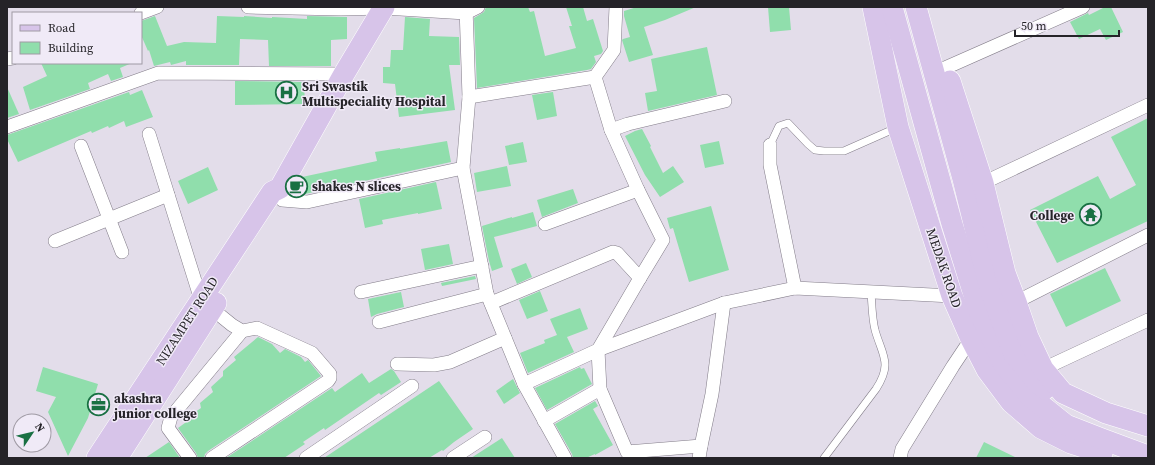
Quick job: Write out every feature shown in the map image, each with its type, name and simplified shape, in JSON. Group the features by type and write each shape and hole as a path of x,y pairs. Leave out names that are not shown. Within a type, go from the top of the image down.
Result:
{"main road":[{"name":"NIZAMPET ROAD","path":"120,457 272,192 281,194 344,74 384,7"},
{"name":"MEDAK ROAD","path":"873,7 898,127 952,296 971,339 987,370 1011,402 1041,428 1071,444 1103,456"},
{"path":"892,7 952,224 979,311 1004,365 1031,396 1066,425 1148,456"},
{"path":"916,7 963,179 990,289 1014,354 1037,382 1068,411 1100,427 1148,441"},
{"path":"929,7 946,68 983,183 1005,274 1028,337 1043,369 1063,393 1106,413 1148,426"},
{"name":"NIZAMPET ROAD","path":"97,458 207,304"}],"street":[{"path":"142,13 157,7"},
{"path":"248,7 384,7 470,9 469,98 463,168 482,266 489,298 524,384 565,458"},
{"path":"469,98 596,77 614,50 616,7"},
{"path":"946,68 1083,7"},
{"path":"7,127 158,73 344,74"},
{"path":"596,77 611,130 638,190 663,240 598,350 600,390 627,452 700,452 712,394 724,303"},
{"path":"611,130 628,124 725,101"},
{"path":"983,183 1148,106"},
{"path":"149,134 168,196 207,304 232,325 242,330 257,328 312,352 330,374 328,381 212,458"},
{"path":"770,145 770,165 795,288"},
{"path":"81,146 122,252"},
{"path":"281,194 307,202 463,168"},
{"path":"545,224 638,190"},
{"path":"55,241 168,196"},
{"path":"1016,302 1148,235"},
{"path":"378,322 489,298 613,252 617,253 640,278"},
{"path":"362,292 482,266"},
{"path":"524,384 598,350 724,303 795,288 952,296"},
{"path":"1043,369 1148,320"},
{"path":"190,458 168,428 171,417 242,330"},
{"path":"397,364 434,365 450,362 505,338"},
{"path":"900,458 902,449 971,339"},
{"path":"306,458 412,386"},
{"path":"544,421 600,390"},
{"path":"453,458 485,437"}],"lane":[{"path":"770,145 779,126 788,123 815,150 824,151 844,151 898,127"},
{"path":"824,458 876,389 885,371 885,356 875,330 871,292"}],"building":[{"path":"486,7 528,7 530,12 534,11 545,56 576,48 569,26 572,26 566,7 583,7 587,21 593,19 603,51 601,54 594,56 596,62 591,69 477,88 474,18 484,12"},
{"path":"637,7 696,7 644,27 653,55 629,62 622,40 630,37 624,11"},
{"path":"768,7 789,7 791,30 770,32"},
{"path":"1105,7 1111,7 1123,32 1106,40 1100,29 1079,39 1070,22"},
{"path":"155,16 167,46 184,42 216,43 217,16 307,19 307,16 347,17 347,39 331,40 331,66 269,66 268,40 240,39 239,65 186,65 186,61 171,65 170,62 154,66 149,50 148,51 142,37 142,21"},
{"path":"405,17 430,19 429,36 459,37 460,65 449,65 455,110 399,117 395,84 383,83 383,67 390,67 391,50 403,50"},
{"path":"707,47 717,95 648,111 645,93 657,91 651,59"},
{"path":"41,64 130,64 120,68 123,77 111,81 108,74 88,83 90,89 30,110 23,87 47,76"},
{"path":"235,81 304,82 305,104 235,105"},
{"path":"7,87 19,114 7,118"},
{"path":"142,90 153,117 126,127 124,121 109,128 108,126 92,133 91,131 18,162 7,139 7,135 129,92 130,95"},
{"path":"553,92 557,116 537,120 532,95"},
{"name":"College","path":"1148,118 1148,221 1057,263 1030,210 1098,176 1110,199 1136,185 1111,137"},
{"path":"642,129 663,173 673,166 684,182 660,197 645,175 625,136"},
{"path":"447,141 451,162 305,194 302,177 377,161 375,152"},
{"path":"719,141 724,164 705,168 700,145"},
{"path":"523,142 527,162 509,165 505,146"},
{"path":"507,166 511,186 477,192 474,173"},
{"path":"208,167 218,190 188,204 178,181"},
{"path":"436,182 442,209 382,220 383,224 365,228 359,199"},
{"path":"573,189 578,203 542,217 537,200"},
{"path":"711,206 729,270 689,282 673,228 670,229 667,218"},
{"path":"533,212 537,226 494,237 503,267 492,271 482,226"},
{"path":"449,244 453,264 425,270 421,249"},
{"path":"526,263 532,277 517,284 511,269"},
{"path":"1105,268 1121,301 1066,327 1050,294"},
{"path":"475,276 476,279 442,286 441,283"},
{"path":"540,291 548,311 527,319 519,300"},
{"path":"401,292 404,307 371,317 368,299"},
{"path":"580,308 588,329 567,337 574,352 528,373 520,353 545,343 544,340 557,335 550,319"},
{"path":"258,337 272,344 280,353 285,349 301,357 305,362 308,360 321,376 208,451 204,458 198,458 178,428 189,420 188,417 201,408 200,403 213,392 211,387 223,376 223,371 236,360 234,357"},
{"path":"43,367 98,384 88,418 68,456 52,421 52,413 48,412 56,397 36,391"},
{"path":"580,367 581,369 584,368 592,384 547,410 535,388"},
{"path":"391,369 401,382 381,395 379,393 325,430 324,428 303,442 305,444 284,458 226,458 332,388 335,392 362,373 369,383"},
{"path":"513,379 520,393 504,404 496,391"},
{"path":"439,381 473,429 443,451 442,450 429,458 324,458"},
{"path":"595,401 598,406 593,409 613,445 595,455 586,458 573,458 555,424"},
{"path":"502,438 515,458 471,458"},
{"path":"169,442 180,458 145,458"},
{"path":"984,442 1017,458 976,458"}],"place":[{"name":"Sri Swastik Multispeciality Hospital","path":"287,93"},
{"name":"shakes N slices","path":"297,186"},
{"name":"College","path":"1090,215"},
{"name":"akashra junior college","path":"98,405"}]}
